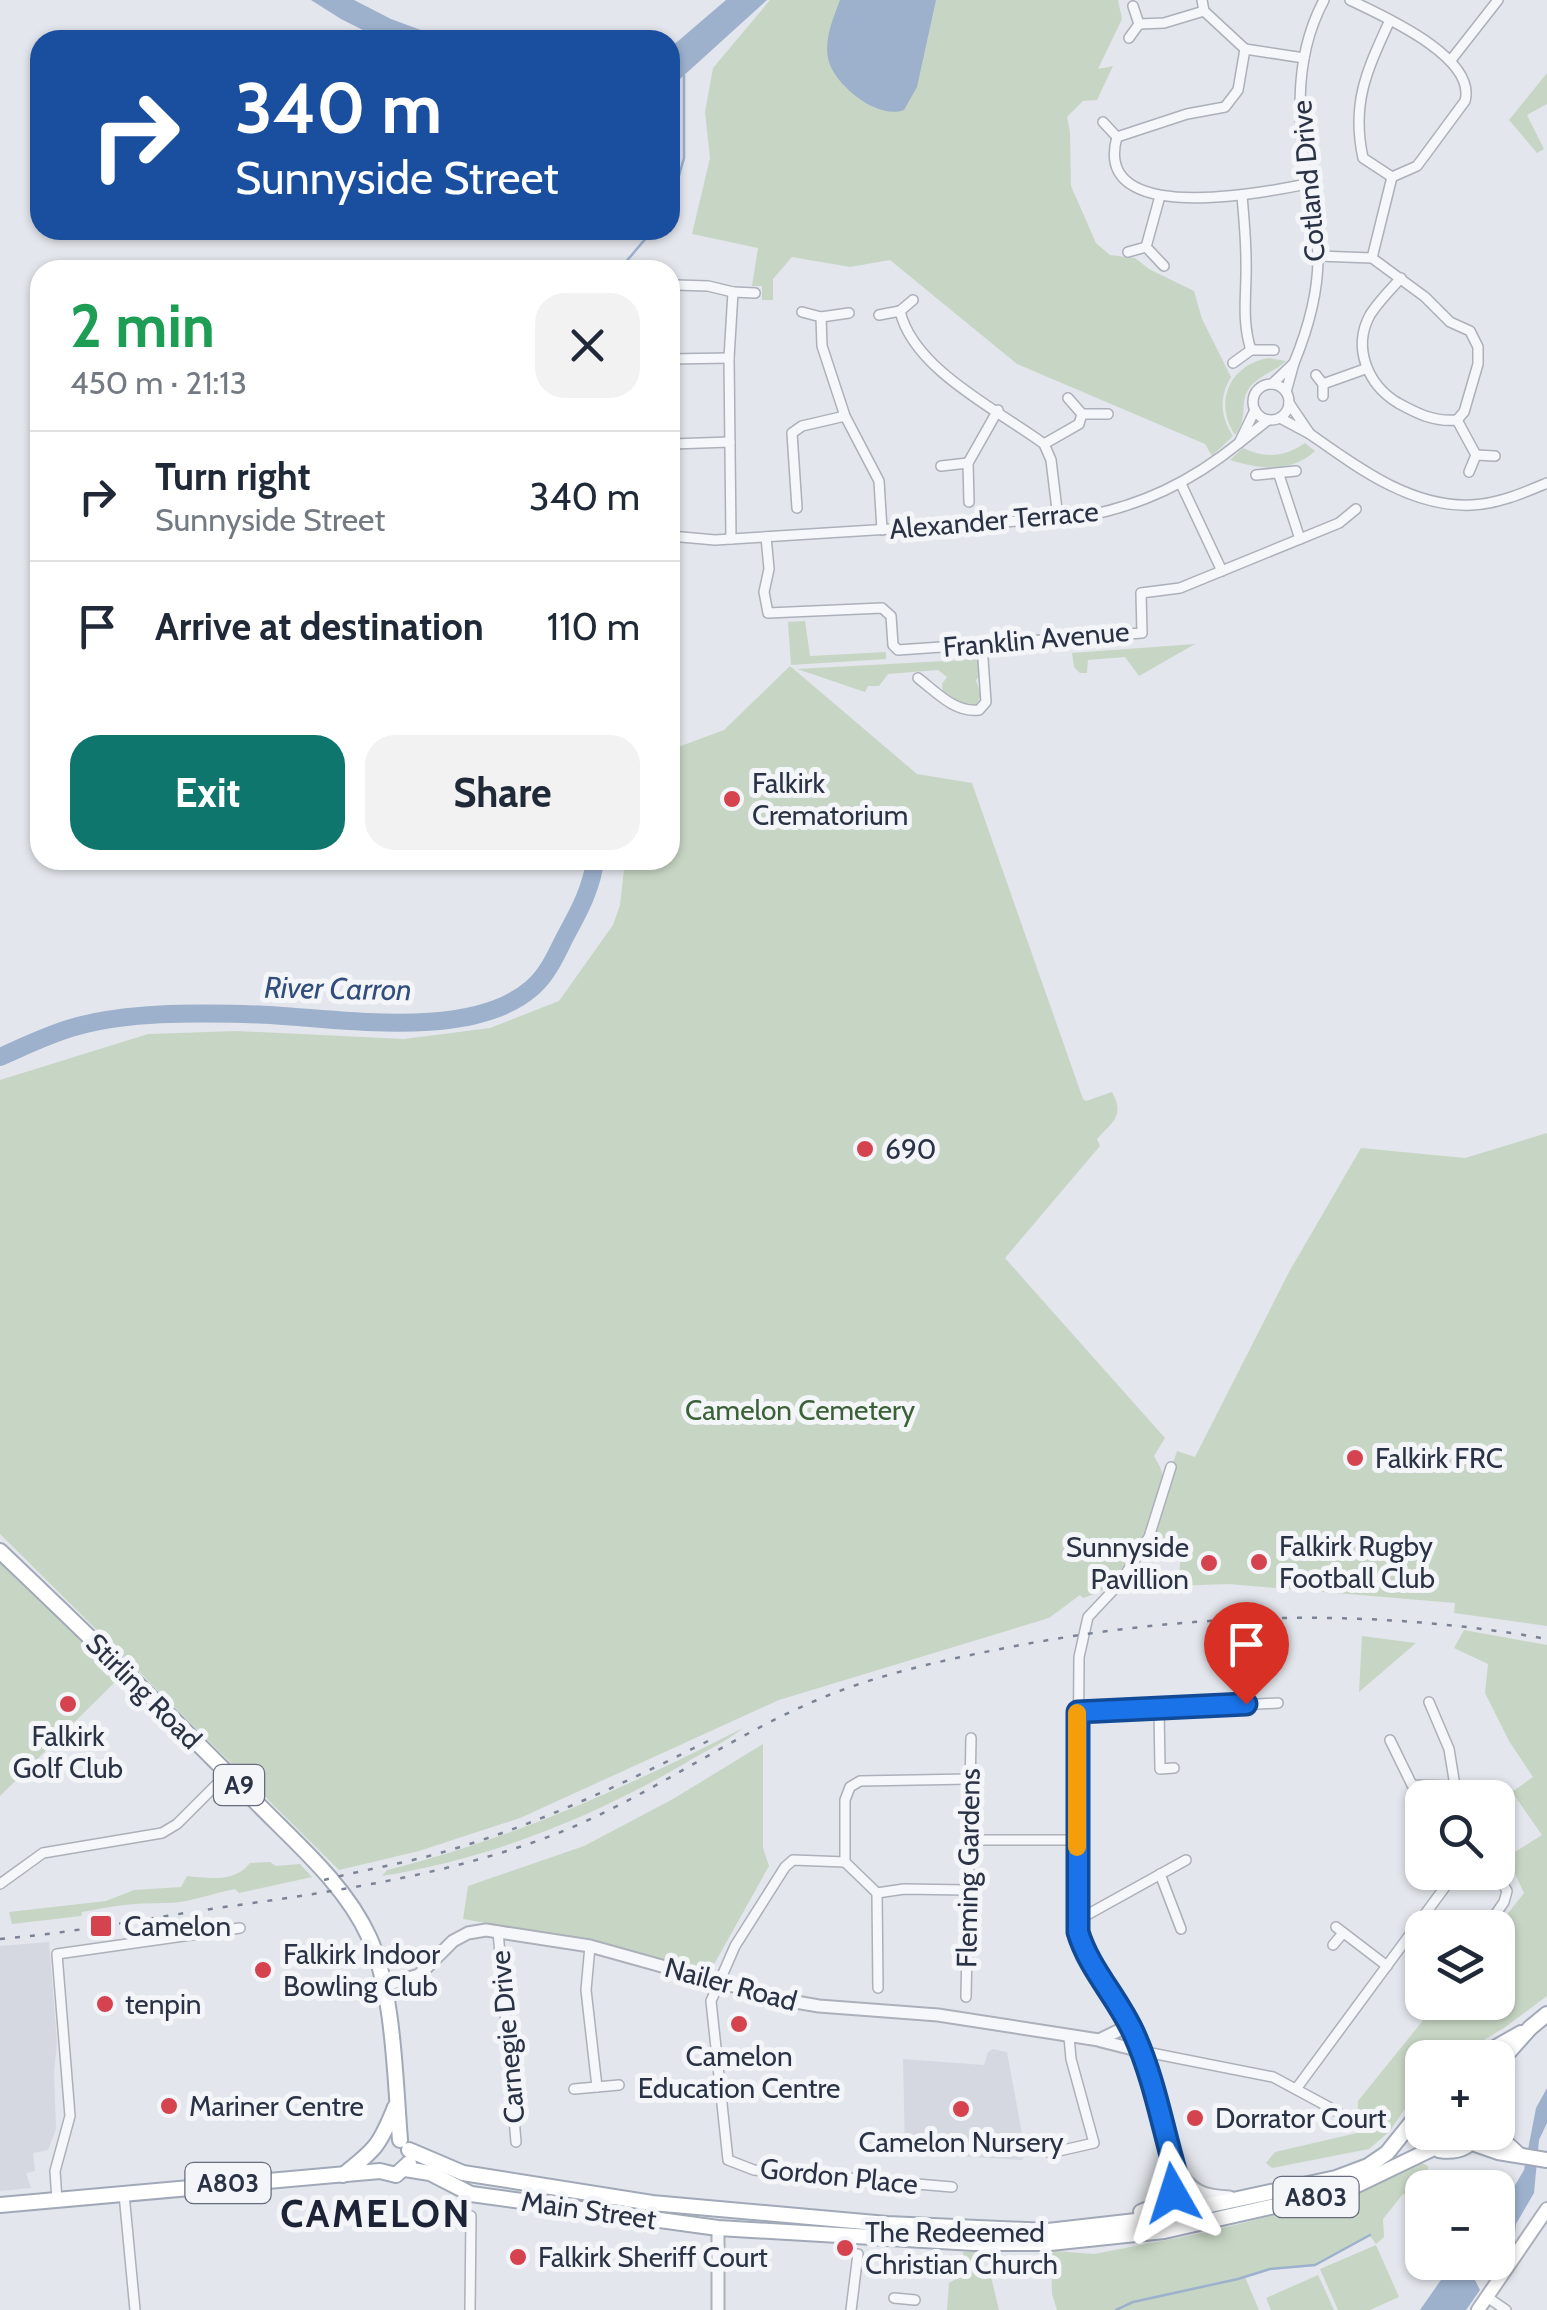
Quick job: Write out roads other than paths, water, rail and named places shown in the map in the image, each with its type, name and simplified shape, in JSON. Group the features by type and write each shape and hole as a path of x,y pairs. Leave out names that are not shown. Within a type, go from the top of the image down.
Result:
{"main road":[{"name":"Stirling Road","path":"0,1551 339,1890 369,1937 382,1986 405,2145"},
{"path":"1515,2045 1547,2014"},
{"path":"1508,2040 1530,2028"},
{"name":"Stirling Road","path":"378,2146 397,2102"},
{"name":"Main Street","path":"405,2145 463,2173 501,2181 692,2208 991,2230 1098,2227 1187,2219 1244,2198 1336,2178 1368,2166 1405,2132"},
{"path":"343,2174 378,2146 405,2145 410,2160 405,2170 390,2175 380,2172 374,2162 378,2146"},
{"name":"Main Street","path":"405,2170 430,2173 471,2194 718,2228 1021,2244 1087,2241 1354,2186 1430,2150"},
{"path":"1504,2150 1544,2160"},
{"path":"1513,2150 1521,2157"},
{"name":"A803","path":"0,2205 380,2172"},
{"path":"1098,2227 1158,2206 1171,2197 1179,2184"},
{"name":"Main Street","path":"692,2208 712,2216 718,2228"},
{"path":"1478,2310 1547,2209"}],"street":[{"name":"Cotland Drive","path":"1280,418 1314,299 1318,256 1298,112 1304,58 1324,0"},
{"path":"1350,0 1390,20 1451,60 1465,78 1468,90 1465,100 1417,166 1392,177"},
{"path":"1451,60 1498,0"},
{"path":"1129,38 1140,24 1164,22 1203,5 1245,49 1304,58"},
{"path":"1134,6 1140,24"},
{"path":"1390,20 1370,63 1356,128 1363,158 1392,177"},
{"path":"1118,138 1187,114 1226,107 1238,90 1245,49"},
{"path":"1103,122 1118,138"},
{"path":"1118,138 1115,146 1120,170 1128,182 1160,196 1242,196 1308,184"},
{"path":"1372,258 1392,177"},
{"path":"1146,247 1160,196"},
{"path":"1242,196 1244,317 1251,350"},
{"path":"1128,252 1146,247"},
{"path":"1146,247 1164,266"},
{"path":"1318,256 1372,258 1401,278 1450,322 1470,331 1478,347 1478,364 1464,412 1457,420 1441,422 1418,414 1382,392 1365,369 1362,343 1368,318 1401,278"},
{"path":"680,286 755,292"},
{"path":"680,538 731,539 732,292"},
{"path":"878,315 900,311 912,300"},
{"path":"900,311 903,324 922,355 1044,444 1051,460 1058,518"},
{"path":"802,312 821,317 849,313"},
{"path":"821,317 822,346 846,416 879,481 882,530"},
{"path":"1233,363 1251,350 1274,350"},
{"path":"680,358 729,358"},
{"name":"Cotland Drive","path":"1239,442 1255,410 1254,395 1294,362"},
{"path":"1323,396 1319,379 1365,369"},
{"path":"1272,384 1288,398 1310,434"},
{"path":"1068,398 1082,414 1108,414"},
{"path":"968,502 968,463 998,410"},
{"path":"1255,410 1268,420"},
{"path":"1044,444 1079,424 1082,414"},
{"path":"797,508 792,433 802,426 846,416"},
{"path":"1239,442 1268,420 1280,418 1393,488 1440,503 1473,506 1507,499 1547,483"},
{"path":"1457,420 1476,456"},
{"path":"680,445 730,442"},
{"name":"Alexander Terrace","path":"731,539 1058,518 1124,508 1181,484 1239,442"},
{"path":"1476,456 1495,456"},
{"path":"1468,472 1476,456"},
{"path":"942,466 968,463"},
{"path":"1256,475 1296,472"},
{"path":"1278,475 1300,539"},
{"path":"1181,484 1222,571"},
{"name":"Franklin Avenue","path":"766,537 769,569 764,592 768,613 882,608 891,616 893,645 898,650 1142,633 1141,593 1180,588 1339,523 1356,509"},
{"path":"918,678 965,710 972,712 984,707 982,645"},
{"path":"928,686 936,677"},
{"path":"1171,1468 1149,1537 1140,1554 1088,1617 1079,1657 1076,1921 1088,1956 1130,2025 1141,2051 1187,2219"},
{"path":"1430,1702 1450,1749 1455,1780"},
{"path":"1078,1712 1278,1703"},
{"path":"1158,1709 1160,1768 1174,1768"},
{"name":"Fleming Gardens","path":"966,1997 970,1738"},
{"path":"1390,1740 1410,1780"},
{"path":"0,1884 43,1852 162,1834 227,1774"},
{"path":"845,1862 845,1800 850,1786 860,1781 970,1780"},
{"path":"969,1840 1077,1840"},
{"path":"719,1980 735,1946 785,1868 794,1860 845,1862 877,1893 878,1988"},
{"path":"1076,1921 1186,1860"},
{"path":"1160,1874 1182,1929"},
{"path":"877,1893 904,1888 966,1890"},
{"path":"1296,2090 1443,1890"},
{"path":"58,2200 54,2171 70,2116 57,1954 240,1928"},
{"path":"1333,1946 1340,1930 1387,1966"},
{"name":"Nailer Road","path":"382,1986 418,1975 468,1932 498,1931 590,1946 801,2003 938,2015 1099,2040 1141,2051"},
{"name":"Carnegie Drive","path":"498,1931 516,2142"},
{"path":"590,1946 586,1990 596,2087"},
{"name":"Gordon Place","path":"719,1980 711,2001 728,2160 754,2170 952,2187"},
{"path":"1099,2040 1130,2025"},
{"path":"1050,2153 1094,2143 1071,2060 1069,2037"},
{"path":"1141,2051 1272,2077 1338,2112"},
{"path":"574,2089 619,2085"},
{"path":"1172,2159 1190,2187 1200,2194 1244,2198"},
{"path":"124,2194 135,2310"},
{"path":"470,2310 471,2216"},
{"path":"718,2228 718,2310"},
{"path":"852,2310 858,2254"},
{"path":"1487,2296 1506,2310"}],"water":[{"path":"311,0 354,0 421,30 363,30"},
{"path":"726,0 767,0 680,79 680,39"},
{"path":"840,0 936,0 917,87 904,110 894,112 871,106 849,91 833,72 827,46"},
{"path":"1547,2088 1547,2123 1539,2140 1534,2193 1516,2224 1515,2234 1515,2185 1524,2170 1536,2108"},
{"path":"1441,2280 1475,2280 1480,2290 1466,2310 1420,2310"}],"waterway":[{"path":"680,172 684,158 684,76"},
{"path":"628,260 644,240"},
{"name":"River Carron","path":"0,1057 68,1029 139,1016 244,1014 433,1022 504,1006 532,988 547,970 584,900 593,870"},
{"path":"1116,2310 1133,2302 1270,2269 1315,2265 1370,2235"}],"railway":[{"path":"0,1939 353,1887 500,1853 574,1827 817,1700 904,1670 995,1650 1132,1628 1271,1618 1409,1622 1547,1639"},
{"path":"324,1880 429,1856 501,1833 606,1790 708,1741"}],"place":[{"name":"Falkirk Crematorium","path":"732,799"},
{"name":"690","path":"865,1149"},
{"name":"Falkirk FRC","path":"1355,1458"},
{"name":"Falkirk Rugby Football Club","path":"1259,1562"},
{"name":"Sunnyside Pavillion","path":"1209,1563"},
{"name":"Falkirk Golf Club","path":"68,1704"},
{"name":"Camelon","path":"101,1926"},
{"name":"Falkirk Indoor Bowling Club","path":"263,1970"},
{"name":"tenpin","path":"105,2004"},
{"name":"Camelon Education Centre","path":"739,2024"},
{"name":"Mariner Centre","path":"169,2106"},
{"name":"Camelon Nursery","path":"961,2109"},
{"name":"Dorrator Court","path":"1195,2118"},
{"name":"The Redeemed Christian Church","path":"845,2248"},
{"name":"Falkirk Sheriff Court","path":"518,2257"}],"district":[{"name":"CAMELON","path":"376,2214"}],"park label":[{"name":"Camelon Cemetery","path":"800,1410"}]}
